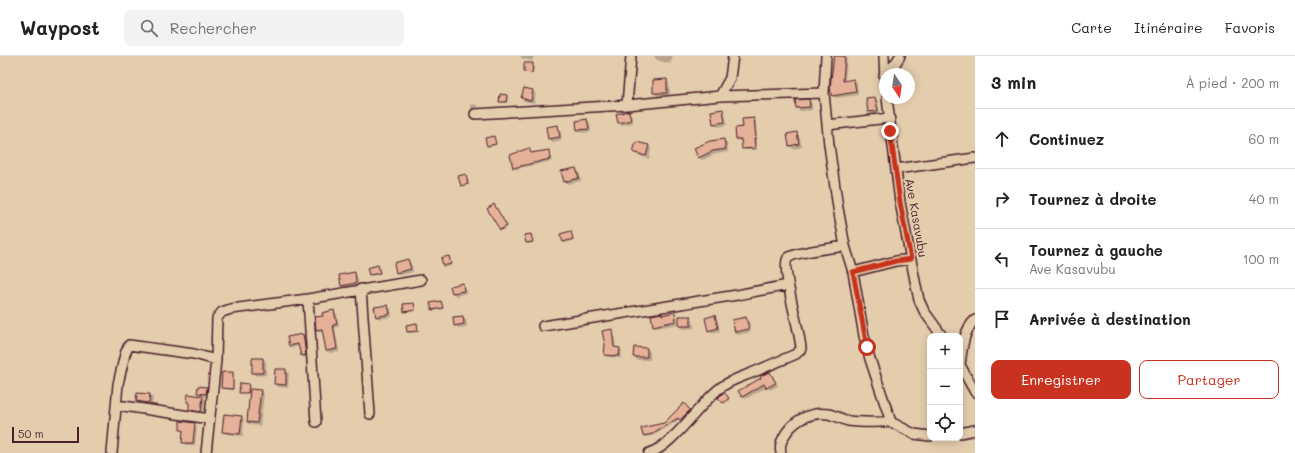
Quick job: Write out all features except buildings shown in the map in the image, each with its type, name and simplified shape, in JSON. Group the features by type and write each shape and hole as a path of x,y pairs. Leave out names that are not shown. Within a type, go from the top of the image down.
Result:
{"street":[{"path":"627,105 631,56"},
{"path":"720,96 730,78 733,56"},
{"path":"826,56 824,93 838,208 845,246 853,272 864,336 891,422"},
{"path":"884,56 884,68"},
{"path":"892,68 900,56"},
{"path":"475,114 627,105 720,96 824,93"},
{"name":"Ave Kasavubu","path":"887,104 896,169 919,300 924,311 940,333"},
{"path":"827,125 889,118"},
{"path":"896,169 975,158"},
{"path":"649,453 655,452 664,445 714,393 726,384 796,354 801,349 799,332 788,285 786,261 788,257 797,254 845,246"},
{"path":"853,272 896,261 911,259"},
{"path":"206,453 216,360 217,318 222,312 231,309 308,299 421,280"},
{"path":"543,326 737,295 788,285"},
{"path":"361,289 370,414"},
{"path":"308,299 316,422"},
{"path":"963,348 965,336 971,323 975,320"},
{"path":"112,453 118,384 125,354 129,345 194,354 216,360"},
{"path":"962,369 975,392"},
{"path":"117,405 210,419"},
{"path":"780,453 779,448 782,439 790,428 796,421 808,415 829,414 847,420 860,422 891,422 914,434 927,436"},
{"path":"963,432 975,430"}],"route":[{"path":"867,347 853,272 896,261 911,259 900,202 890,131"}]}
